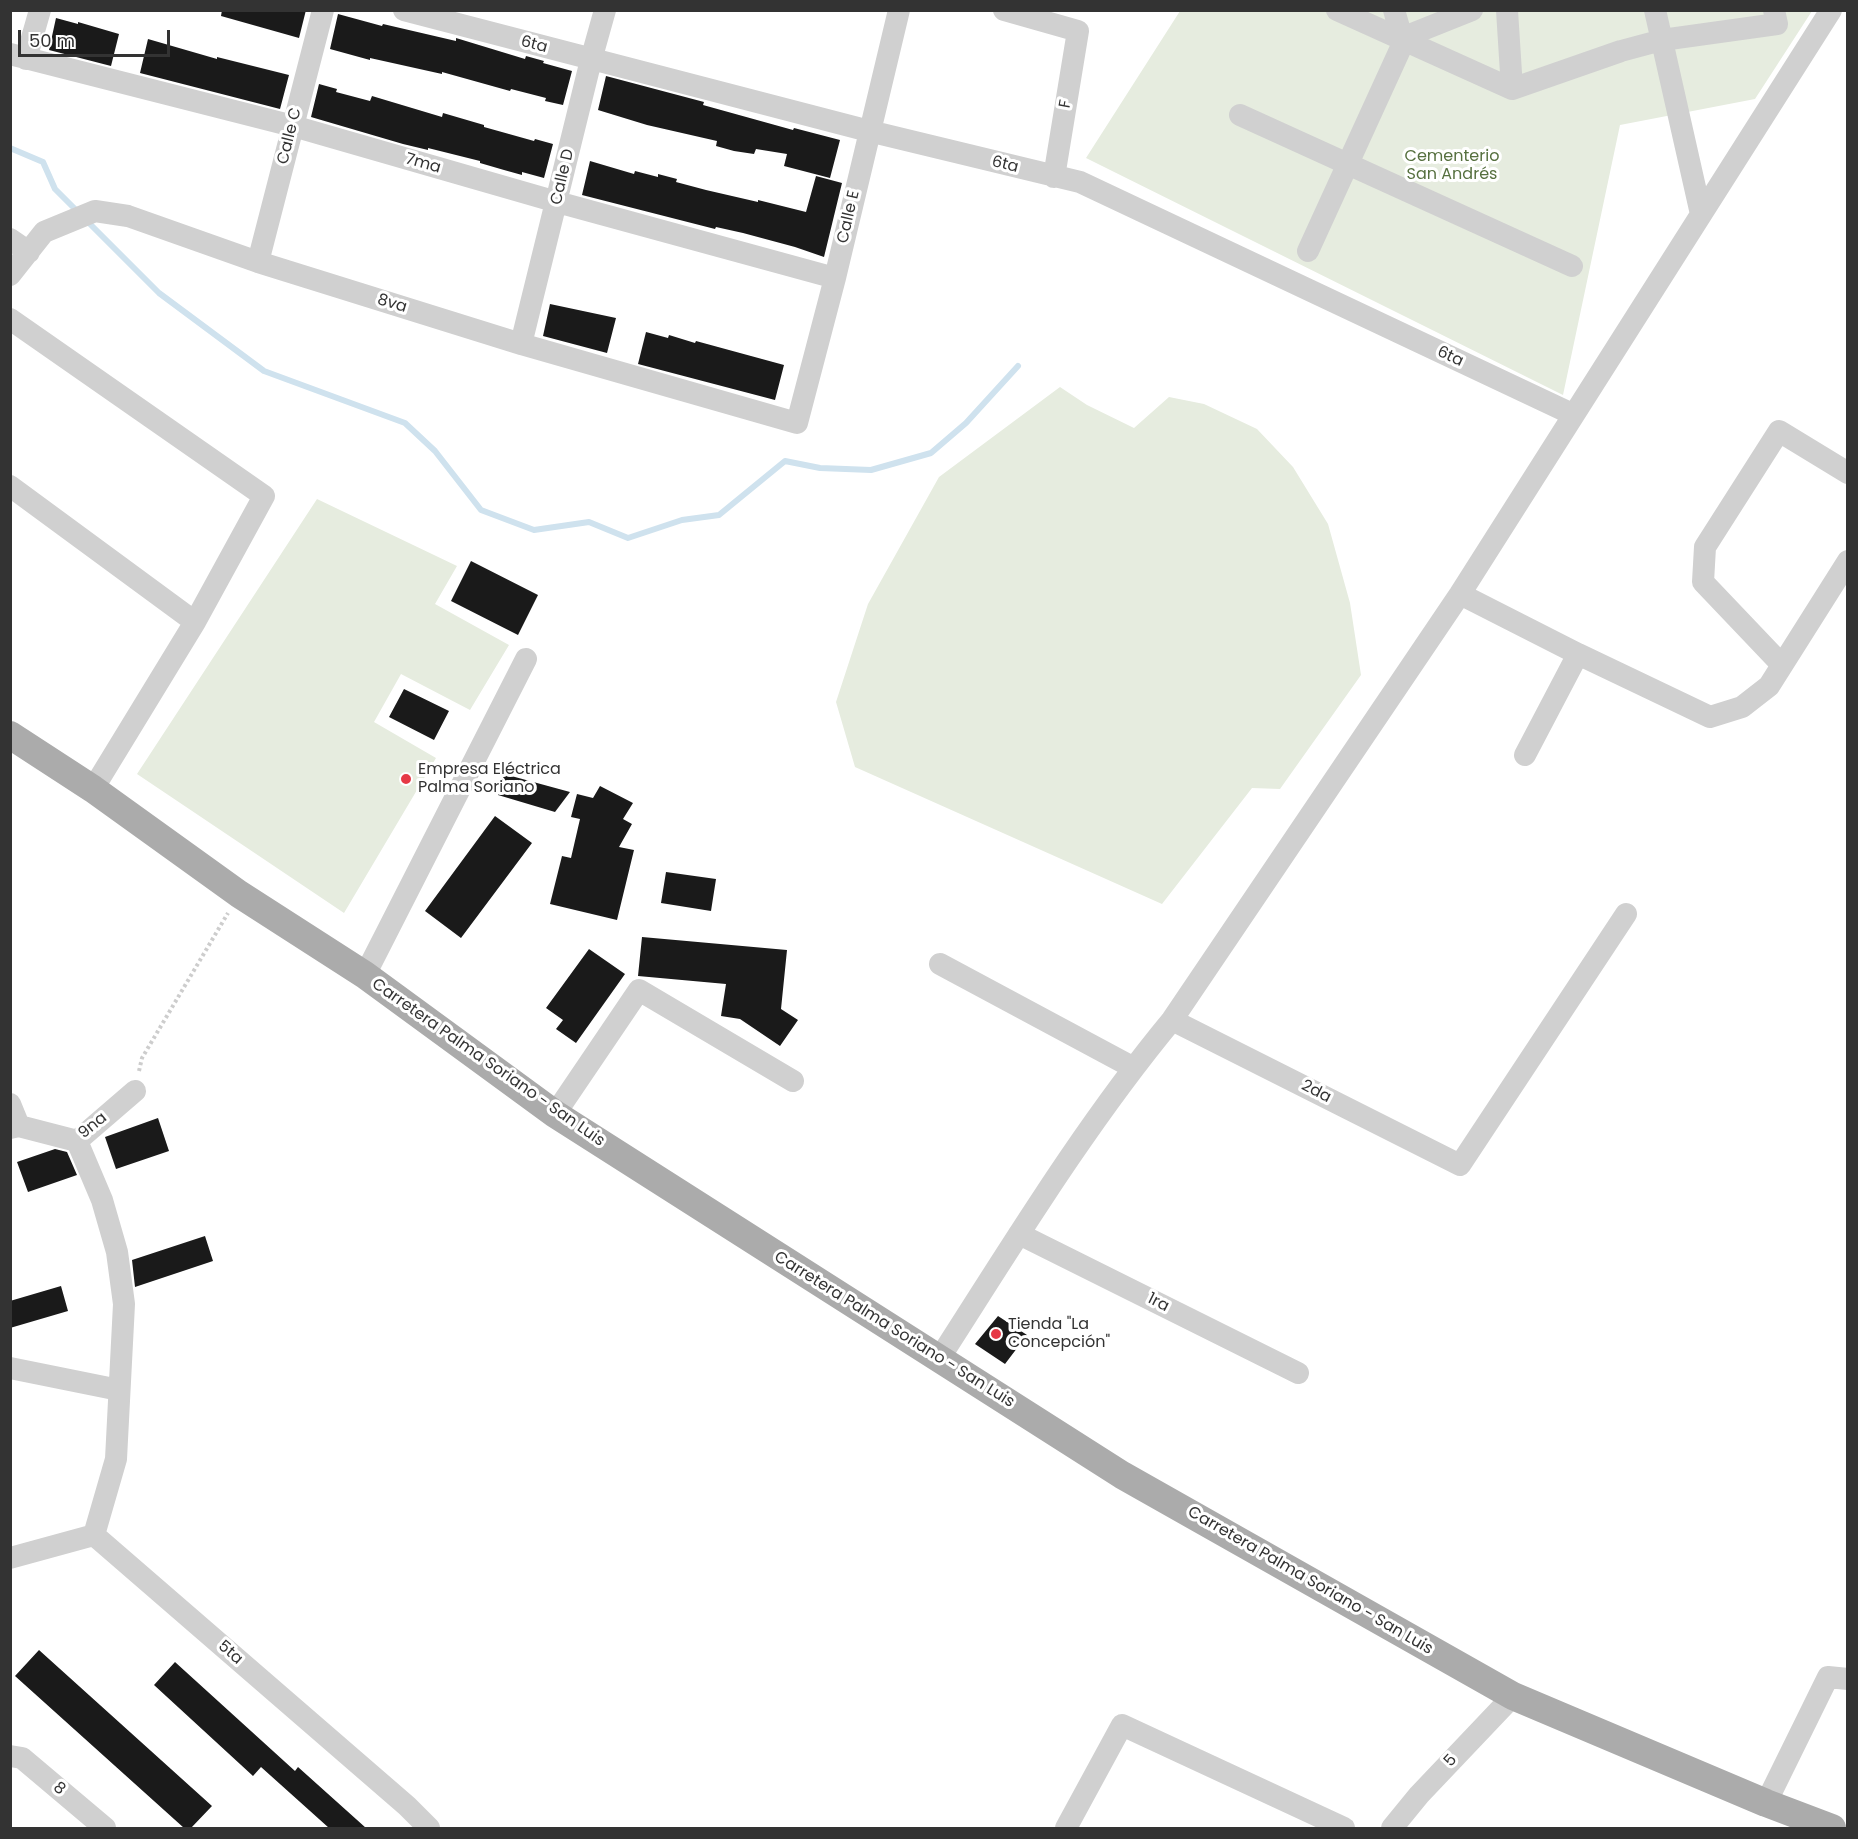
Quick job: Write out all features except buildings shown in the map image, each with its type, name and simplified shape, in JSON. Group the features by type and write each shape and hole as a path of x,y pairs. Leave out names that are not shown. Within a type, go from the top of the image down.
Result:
{"main road":[{"name":"Carretera Palma Soriano - San Luis","path":"10,735 93,789 240,894 365,975 555,1114 1122,1474 1513,1696 1766,1803 1832,1828"}],"street":[{"path":"18,57 40,10"},
{"name":"Calle C","path":"258,262 323,10"},
{"name":"6ta","path":"404,10 869,131 1080,182 1572,414"},
{"name":"Calle D","path":"521,344 605,10"},
{"name":"Calle E","path":"797,423 835,278 899,10"},
{"name":"F","path":"1005,10 1078,31 1053,177"},
{"path":"1337,10 1512,89 1621,51 1662,40 1777,24 1774,10"},
{"path":"1394,10 1402,38 1472,10"},
{"path":"1507,10 1512,89"},
{"path":"1655,10 1701,214"},
{"path":"939,1359 1019,1234 1132,1067 1172,1020 1460,594 1572,414 1831,10"},
{"path":"1308,251 1404,40"},
{"name":"7ma","path":"18,57 293,126 557,202 835,278"},
{"path":"1240,115 1572,266"},
{"name":"8va","path":"10,275 44,232 95,211 129,216 258,262 521,344 797,423"},
{"path":"10,239 29,252"},
{"path":"10,319 264,496 195,622 93,789"},
{"path":"1782,665 1703,582 1705,547 1779,431 1848,473"},
{"path":"10,486 195,622"},
{"path":"1460,594 1710,717 1742,707 1769,686 1848,561"},
{"path":"1525,755 1578,654"},
{"path":"365,975 526,659"},
{"name":"2da","path":"1172,1020 1460,1165 1626,914"},
{"path":"940,964 1132,1067"},
{"path":"555,1114 639,990 793,1082"},
{"name":"9na","path":"15,1127 77,1141 135,1091"},
{"path":"10,1104 15,1127"},
{"path":"10,1558 94,1535 116,1459 124,1304 117,1252 102,1200 77,1141"},
{"name":"1ra","path":"1019,1234 1298,1373"},
{"path":"10,1368 119,1390"},
{"name":"5ta","path":"94,1535 407,1806 429,1828"},
{"path":"1766,1803 1828,1677 1848,1679"},
{"name":"5","path":"1392,1828 1419,1795 1513,1696"},
{"path":"1066,1828 1122,1725 1344,1828"},
{"name":"8","path":"10,1756 22,1758 105,1828"}],"path":[{"path":"135,1091 142,1058 240,894"}],"green space":[{"name":"Cementerio San Andrés","path":"1180,11 1812,11 1755,99 1620,125 1563,395 1086,158"},
{"path":"1060,387 1087,405 1134,428 1169,397 1204,404 1257,429 1293,467 1328,524 1350,603 1361,675 1280,789 1252,788 1162,904 855,767 836,702 868,604 939,477"},
{"path":"317,499 457,566 435,604 509,645 470,710 401,674 374,722 436,758 344,913 137,774"}],"waterway":[{"path":"10,148 43,162 55,189 75,209"},
{"path":"87,221 159,293 264,371 405,423 435,451 481,510 534,530 589,522 628,538 682,520 719,515 785,461 820,468 871,470 931,453 966,423 1018,366"}],"place":[{"name":"Empresa Eléctrica Palma Soriano","path":"406,779"},
{"name":"Tienda \"La Concepción\"","path":"996,1334"}]}
